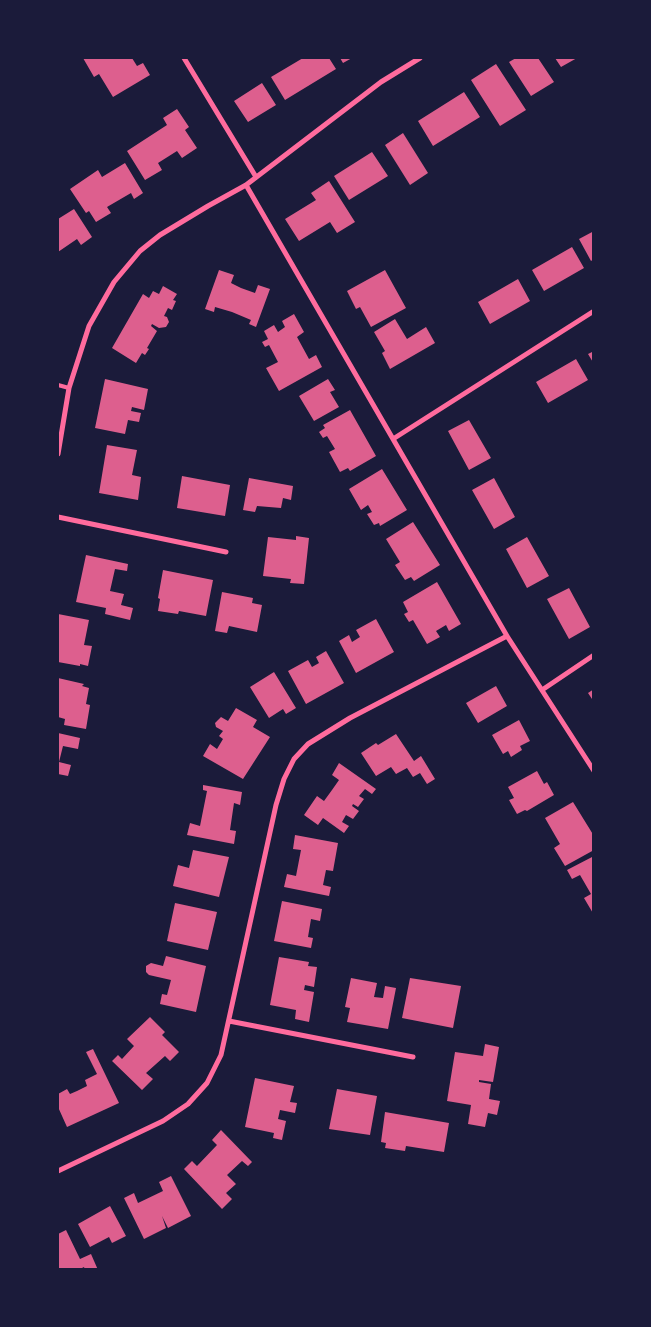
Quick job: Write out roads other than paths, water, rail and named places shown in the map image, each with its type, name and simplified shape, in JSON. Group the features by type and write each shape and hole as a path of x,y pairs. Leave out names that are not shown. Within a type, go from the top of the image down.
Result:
{"street":[{"path":"184,58 256,177"},
{"path":"58,454 69,388 89,326 114,282 140,251 208,206 246,185 381,82 420,58"},
{"path":"246,185 507,636 594,771"},
{"path":"393,439 594,311"},
{"path":"58,517 226,552"},
{"path":"58,1171 163,1121 188,1104 207,1083 221,1055 276,805 284,779 294,759 308,744 350,718 507,636"},
{"path":"542,690 594,655"},
{"path":"229,1021 413,1057"}],"lane":[{"path":"58,385 69,388"}]}
